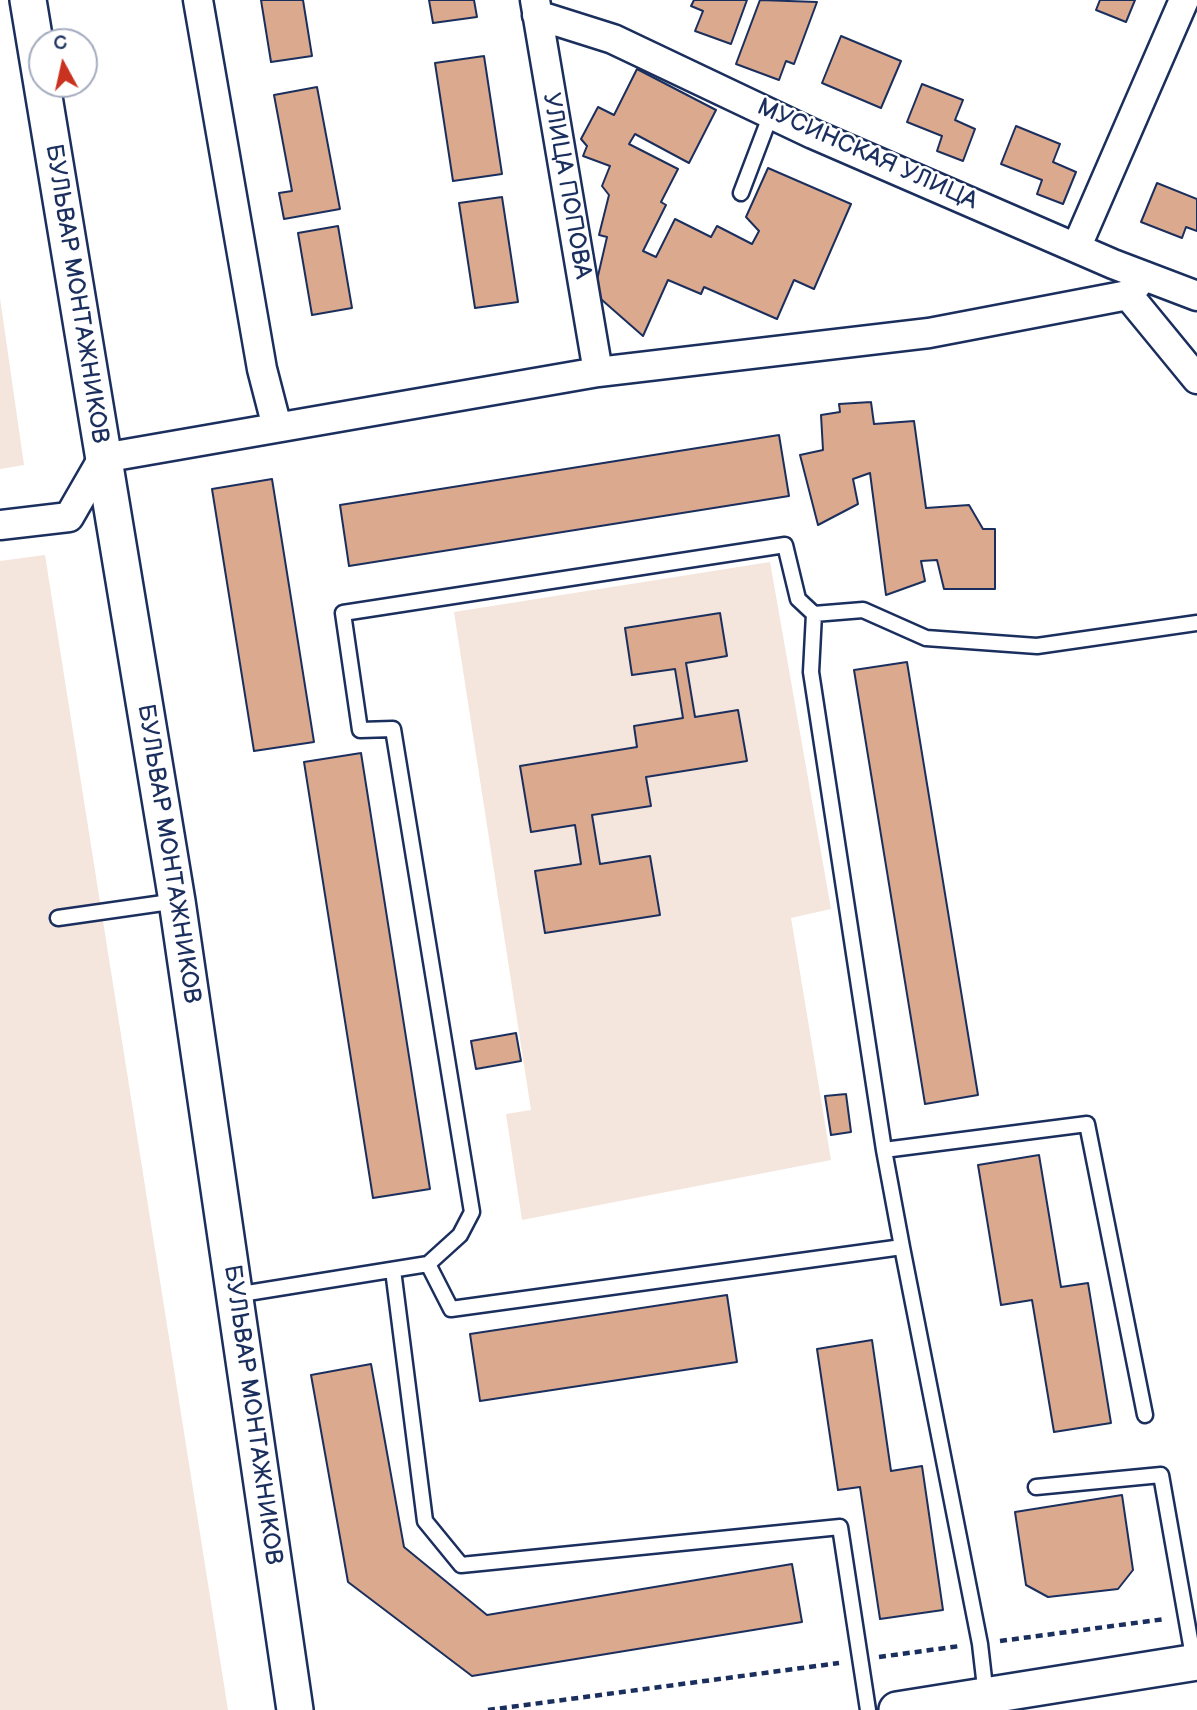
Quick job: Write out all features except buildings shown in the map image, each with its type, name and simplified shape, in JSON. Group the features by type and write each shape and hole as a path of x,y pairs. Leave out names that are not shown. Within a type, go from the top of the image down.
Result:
{"street":[{"name":"БУЛЬВАР МОНТАЖНИКОВ","path":"28,0 177,901 295,1710"},
{"path":"198,0 261,369 277,427"},
{"path":"1077,247 1184,0"},
{"name":"МУСИНСКАЯ УЛИЦА","path":"536,8 613,39 771,114 1077,247 1136,286 1197,296"},
{"name":"УЛИЦА ПОПОВА","path":"536,8 598,372"},
{"path":"0,525 69,517 103,458 598,372 929,333 1136,286 1197,379"},
{"path":"897,1710 1196,1662"}],"lane":[{"path":"741,193 771,114"},
{"path":"234,1295 428,1264 460,1235 472,1212 393,729 359,730 343,613 785,545 798,599 814,614 863,610 926,638 1037,646 1197,622"},
{"path":"814,614 811,672 884,1150 980,1644 986,1696"},
{"path":"58,918 177,901"},
{"path":"884,1150 1087,1124 1145,1415"},
{"path":"428,1264 451,1309 902,1247"},
{"path":"393,1270 425,1521 461,1565 841,1527 869,1710"},
{"path":"1036,1487 1161,1475 1196,1662"}],"shaded area":[{"path":"0,298 24,465 0,469"},
{"path":"45,555 228,1710 0,1710 0,561"},
{"path":"770,562 831,909 791,918 831,1160 522,1220 506,1114 531,1110 454,612"}]}
